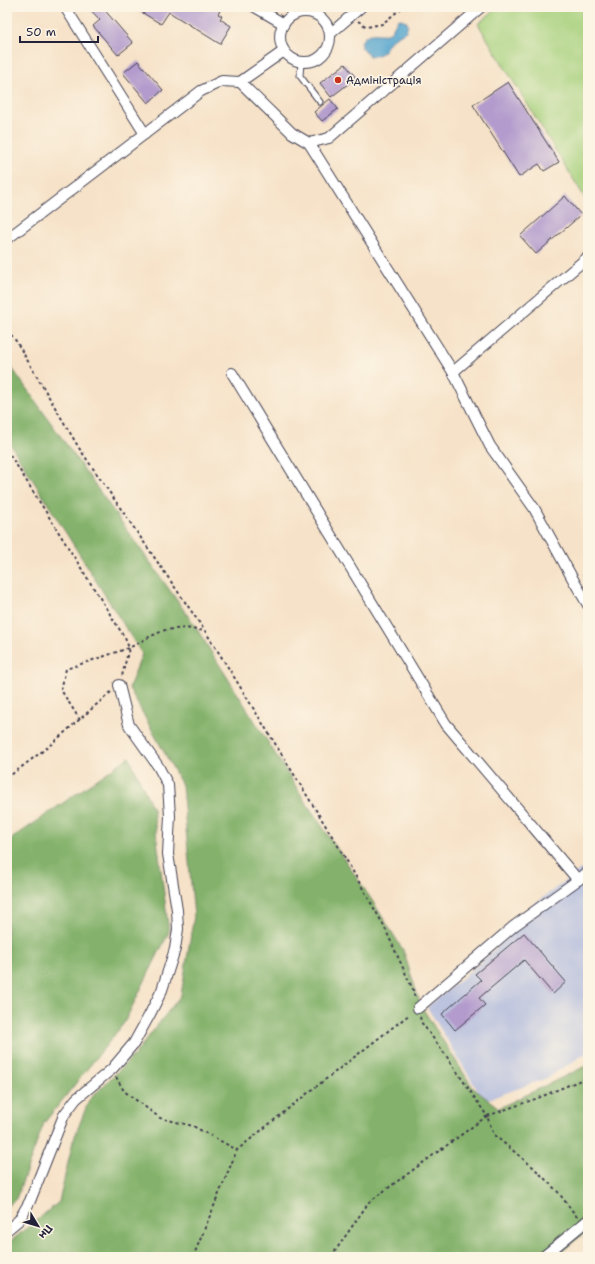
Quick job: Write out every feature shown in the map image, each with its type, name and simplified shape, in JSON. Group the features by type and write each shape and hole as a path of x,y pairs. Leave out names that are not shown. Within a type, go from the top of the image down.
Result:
{"street":[{"path":"66,7 145,134"},
{"path":"255,7 284,24"},
{"path":"330,34 361,7"},
{"path":"309,143 329,138 481,7"},
{"path":"308,12 315,14 321,18 328,28 330,34 328,46 321,56 310,61 301,62 293,59 284,51 281,44 280,37 284,24 294,15 308,12"},
{"path":"7,239 201,91 222,81 240,82 284,51"},
{"path":"240,82 292,133 309,143 454,372 490,446 534,508 588,605"},
{"path":"454,372 588,257"},
{"path":"232,373 446,724 578,880"},
{"path":"7,1230 19,1220 30,1201 64,1116 76,1099 112,1069 134,1043 159,996 175,949 178,929 177,910 168,854 170,816 168,785 158,766 129,725 119,685"},
{"path":"418,1008 514,926 588,872"},
{"path":"543,1257 585,1222"}],"lane":[{"path":"301,62 300,76 320,102"}],"path":[{"path":"355,20 367,27 382,24 403,7"},
{"path":"7,330 16,341 79,448 205,631 343,854 383,924 413,990 421,1022 445,1054 486,1116 494,1135 533,1167 585,1222"},
{"path":"7,450 120,628 129,648 119,685 48,747 7,778"},
{"path":"80,720 62,690 66,669 129,648 148,637 166,630 185,628 205,631"},
{"path":"193,1257 237,1150 418,1008"},
{"path":"112,1069 124,1091 160,1118 194,1126 237,1150"},
{"path":"331,1257 369,1202 486,1116 538,1098 588,1077"}],"shaded area":[{"path":"588,864 588,1052 547,1078 484,1101 427,1007 464,977 520,926 517,917"}],"green space":[{"path":"498,7 588,7 588,203 478,24"},
{"path":"7,361 193,623 305,801 373,902 403,950 421,1006 473,1088 499,1108 588,1065 588,1230 555,1257 7,1257 7,1244 59,1202 73,1141 89,1100 135,1054 181,995 194,916 182,785 129,688 142,654 7,439"},
{"path":"129,757 153,809 169,932 124,1023 44,1123 16,1199 7,1206 7,842"}],"water":[{"path":"401,19 406,21 408,25 406,31 394,38 382,53 375,56 369,56 369,54 366,53 361,46 363,43 361,42 364,38 369,34 388,34 392,30 397,20"}],"building":[{"path":"88,7 102,7 133,43 118,55 93,26 100,20"},
{"path":"133,7 213,7 220,11 218,14 222,16 220,19 231,26 220,44 169,12 161,24"},
{"path":"138,61 163,90 148,103 123,73"},
{"name":"Адміністрація","path":"345,64 356,78 331,97 320,83"},
{"path":"508,82 559,162 544,171 539,164 519,177 473,105"},
{"path":"330,99 338,109 322,121 314,112"},
{"path":"565,196 581,215 536,254 520,236"},
{"path":"524,933 566,982 553,994 524,960 479,998 485,1005 455,1030 442,1014 481,980 475,974"}],"place":[{"name":"Адміністрація","path":"338,80"}]}
